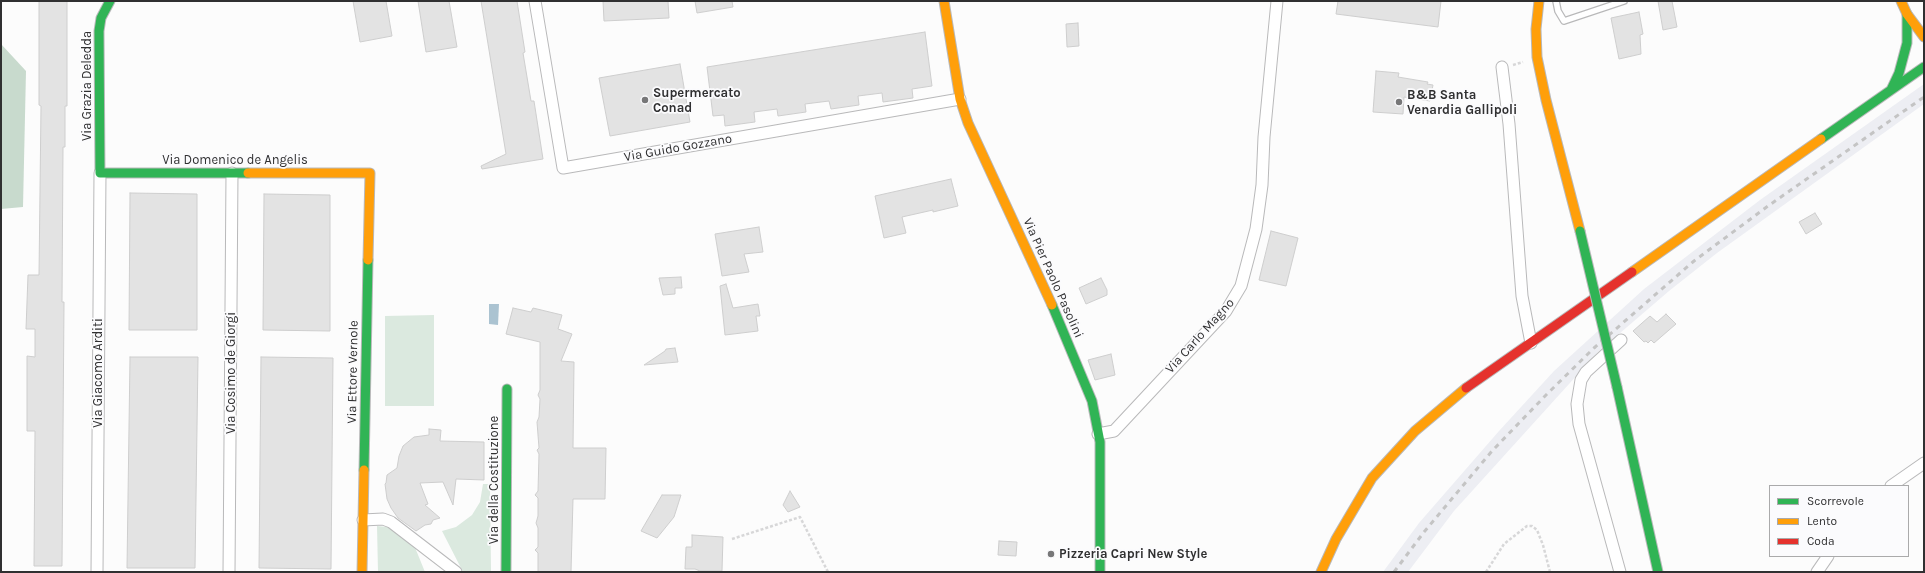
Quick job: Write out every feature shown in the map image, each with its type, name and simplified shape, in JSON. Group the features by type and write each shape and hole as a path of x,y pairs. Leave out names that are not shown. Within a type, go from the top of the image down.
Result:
{"street":[{"name":"Via Grazia Deledda","path":"100,173 99,31 101,18 110,1"},
{"name":"Via Guido Gozzano","path":"534,1 563,168 960,99"},
{"name":"Via Pier Paolo Pasolini","path":"944,1 960,99 968,123 1084,379 1092,401 1098,434 1101,483 1100,572"},
{"name":"Via Carlo Magno","path":"1098,434 1114,431 1226,311 1241,286 1256,228 1262,185 1264,137 1277,1"},
{"path":"1539,1 1536,30 1537,57 1546,100 1580,231 1617,387 1658,572"},
{"path":"1901,1 1924,37"},
{"path":"1891,90 1899,73 1907,43 1908,14"},
{"path":"1321,572 1336,539 1368,485 1382,466 1415,431 1466,388 1924,67"},
{"path":"1502,68 1509,124 1522,296 1532,343"},
{"name":"Via Domenico de Angelis","path":"100,173 370,173"},
{"name":"Via Giacomo Arditi","path":"97,572 100,173"},
{"name":"Via Cosimo de Giorgi","path":"229,572 232,173"},
{"name":"Via Ettore Vernole","path":"362,572 370,173"},
{"path":"1620,572 1579,424 1577,404 1581,380 1586,372 1621,340"},
{"name":"Via della Costituzione","path":"506,572 507,389"},
{"path":"1892,485 1924,463"},
{"path":"363,520 383,519 391,522 456,572"},
{"path":"1817,572 1827,557"}],"lane":[{"path":"1556,1 1558,12 1564,21 1624,1"}],"path":[{"path":"1502,68 1537,57"},
{"path":"732,539 800,517 828,572"},
{"path":"1486,572 1504,544 1527,526 1532,526 1537,530 1543,545 1550,572"}],"shaded area":[{"path":"1924,84 1924,104 1717,253 1669,291 1598,352 1454,511 1408,572 1383,572 1419,523 1499,431 1554,371 1644,289 1760,200"},
{"path":"434,315 434,406 385,406 385,316"},
{"path":"483,484 490,484 491,572 463,572 442,531 456,527 472,515 480,502"},
{"path":"377,526 388,527 394,530 414,545 425,572 378,572"}],"green space":[{"path":"1,44 26,71 23,207 1,209"}],"water":[{"path":"489,304 499,304 498,325 489,324"}],"building":[{"path":"39,1 67,1 67,106 65,106 65,147 63,147 62,302 64,302 62,566 34,566 35,431 27,431 27,356 35,357 35,329 26,329 28,275 39,275 41,106 39,105"},
{"path":"353,1 386,1 392,36 360,42"},
{"path":"418,1 449,1 457,47 426,52"},
{"path":"481,1 517,1 525,52 523,53 531,101 534,101 543,159 482,169 481,166 506,154"},
{"path":"603,1 668,1 669,18 604,21"},
{"path":"695,1 732,1 733,7 697,13"},
{"path":"1338,1 1441,1 1438,27 1336,14"},
{"path":"1658,1 1672,1 1677,27 1663,30"},
{"path":"1639,12 1643,34 1640,35 1641,54 1619,59 1611,18"},
{"path":"1078,23 1079,46 1067,47 1066,24"},
{"path":"925,32 932,86 912,89 913,98 883,102 882,93 858,96 859,105 831,109 829,101 805,104 806,112 778,116 777,109 754,112 755,122 725,126 724,115 713,116 707,67"},
{"name":"Supermercato Conad","path":"680,64 690,122 610,136 599,78"},
{"path":"1376,71 1399,73 1398,77 1428,82 1427,84 1433,85 1430,101 1404,97 1403,114 1373,112"},
{"path":"951,179 958,206 902,217 906,233 884,238 875,196"},
{"path":"130,193 197,194 197,330 129,330"},
{"path":"264,194 330,195 330,331 263,330"},
{"path":"1815,213 1822,224 1806,234 1799,222"},
{"path":"759,227 763,252 744,254 749,272 722,276 715,234"},
{"path":"1271,231 1298,238 1286,286 1259,280"},
{"path":"681,277 682,288 675,288 675,294 663,295 659,278"},
{"path":"1101,278 1107,290 1107,295 1086,304 1079,288"},
{"path":"726,284 733,308 758,304 760,316 756,316 758,331 725,335 720,286"},
{"path":"513,308 531,312 533,308 562,315 558,329 572,334 561,361 574,362 573,448 606,448 605,499 573,499 571,572 538,572 538,553 535,550 538,547 538,528 536,523 538,516 538,498 535,495 538,491 539,454 537,450 539,448 537,422 539,417 540,399 538,395 540,390 540,342 506,334"},
{"path":"1666,314 1676,324 1654,343 1651,340 1648,343 1646,341 1644,342 1633,331 1650,316 1657,322"},
{"path":"675,348 678,362 644,365 666,349"},
{"path":"1111,354 1115,375 1095,380 1088,360"},
{"path":"130,357 198,357 195,568 127,568"},
{"path":"261,357 333,358 331,569 259,568"},
{"path":"429,429 441,430 440,441 484,442 484,480 456,479 453,505 443,482 420,483 428,504 425,505 440,518 433,520 431,524 425,525 416,531 398,518 391,508 387,499 385,484 387,475 397,468 399,456 403,446 414,437 429,435"},
{"path":"790,491 800,507 788,512 783,505"},
{"path":"662,495 681,495 674,517 657,538 641,531"},
{"path":"692,535 723,537 722,571 685,569 686,547 692,547"},
{"path":"999,541 1017,542 1016,556 998,555"}],"railway":[{"path":"1394,572 1424,532 1492,451 1594,348 1694,261 1768,206 1924,97"}],"traffic: fast":[{"path":"110,1 101,18 99,31 100,173 248,173"},
{"path":"1891,90 1899,73 1907,43 1907,14"},
{"path":"1821,139 1924,67"},
{"path":"1580,231 1617,387"},
{"path":"364,470 368,260"},
{"path":"1052,305 1092,401 1100,442 1100,572"},
{"path":"1617,387 1658,572"},
{"path":"506,572 507,389"}],"traffic: slow":[{"path":"944,1 960,99 968,123 1052,305"},
{"path":"1539,1 1536,29 1537,57 1546,100 1580,231"},
{"path":"1901,1 1907,14 1924,37"},
{"path":"1632,272 1821,139"},
{"path":"248,173 370,173 368,260"},
{"path":"1321,572 1336,539 1372,478 1415,431 1466,388"},
{"path":"362,572 364,470"}],"traffic: jam":[{"path":"1466,388 1632,272"}],"place":[{"name":"Supermercato Conad","path":"645,100"},
{"name":"B&B Santa Venardia Gallipoli","path":"1399,102"},
{"name":"Pizzeria Capri New Style","path":"1051,554"}]}
